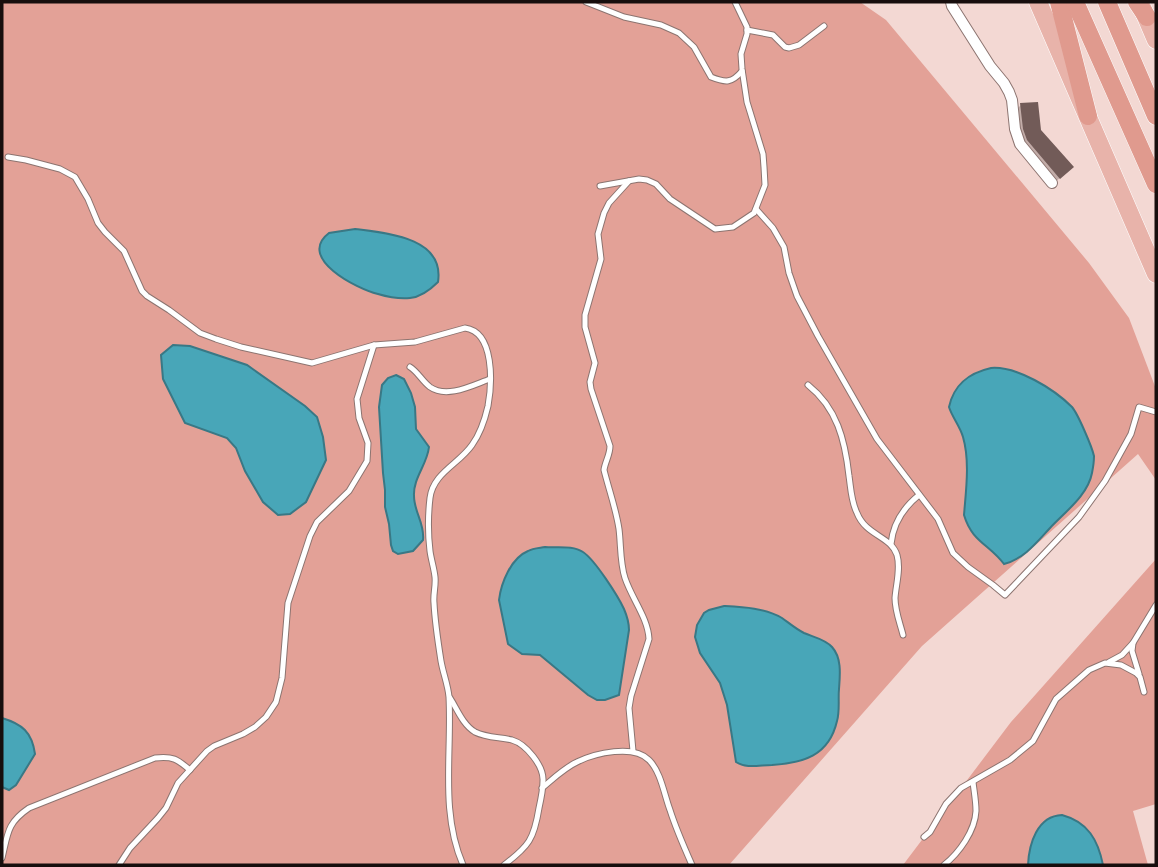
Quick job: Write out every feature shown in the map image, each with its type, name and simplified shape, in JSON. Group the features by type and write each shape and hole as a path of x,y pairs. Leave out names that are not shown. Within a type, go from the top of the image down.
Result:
{"highway":[{"path":"1059,2 1088,116"},
{"path":"1075,2 1156,184"},
{"path":"1107,2 1156,116"}],"main road":[{"path":"1038,2 1156,274"},
{"path":"1141,7 1156,40"}],"street":[{"path":"951,2 1009,92 1020,144 1052,183"}],"lane":[{"path":"586,2 624,17 661,25 679,33 694,47 711,77 725,82 742,71"},
{"path":"600,186 639,178 656,184 670,199 715,229 733,227 756,209 765,185 763,154 747,102 742,71 741,54 747,30 735,2"},
{"path":"747,30 773,36 789,48 799,45 824,26"},
{"path":"8,157 60,169 75,177 98,223 124,251 142,291 200,333 242,347 312,363 374,345 415,342 465,328 470,328 481,337 490,363 488,405 472,446 433,484 428,536 435,580 436,627 449,695 450,815 453,839 463,865"},
{"path":"629,181 604,213 598,234 601,259 585,314 585,327 595,363 591,389 610,446 604,470 618,522 622,565 632,596 648,629 645,656 629,708 633,751"},
{"path":"756,209 773,228 784,247 797,296 877,439 938,519 957,558 1005,595 1079,517 1105,481 1131,434 1139,407 1156,412"},
{"path":"119,865 130,848 158,818 178,783 190,770 214,746 255,727 276,702 282,678 288,603 310,536 317,522 349,491 367,461 368,443 359,418 357,399 374,345"},
{"path":"410,367 429,387 442,391 458,390 490,379"},
{"path":"808,385 827,403 838,423 848,463 852,499 858,517 876,536 891,544 896,553 898,563 895,602 903,635"},
{"path":"891,544 900,515 919,495"},
{"path":"924,837 930,832 946,804 961,788 1027,747 1039,733 1056,699 1089,670 1122,655 1133,643 1156,605"},
{"path":"1133,643 1132,651 1144,692"},
{"path":"1105,663 1121,665 1140,677"},
{"path":"449,695 464,722 473,731 515,741 523,746 544,778 533,837 520,853 504,865"},
{"path":"542,788 575,763 592,755 633,751 641,753 653,766 692,865"},
{"path":"2,858 11,825 29,808 155,758 173,758 190,770"},
{"path":"944,865 959,850 974,820 976,812 973,782"}],"shaded area":[{"path":"2,2 860,2 886,20 1089,263 1129,318 1156,389 1156,480 1138,454 922,646 729,865 2,865"},
{"path":"1156,559 1156,804 1133,811 1148,865 903,865 1011,722"}],"water":[{"path":"355,229 396,236 423,247 432,255 438,267 438,282 422,295 402,298 369,291 345,279 324,262 320,252 321,243 329,233"},
{"path":"173,345 190,346 247,365 317,417 326,460 306,502 290,514 278,515 263,502 245,471 236,448 227,438 185,423 163,379 161,355"},
{"path":"991,368 1001,368 1023,375 1064,400 1078,416 1094,456 1090,481 1081,496 1030,549 1004,564 976,537 967,524 964,515 967,476 965,446 962,433 949,407 955,392 969,376"},
{"path":"396,375 404,379 411,393 416,429 429,447 414,489 414,502 423,540 413,551 398,554 393,551 391,545 385,507 379,407 382,385 388,378"},
{"path":"545,547 570,548 583,552 600,570 624,609 629,630 619,695 597,700 540,655 522,654 508,644 499,600 502,586 512,565 522,554"},
{"path":"724,606 768,612 826,642 835,651 840,672 838,717 833,733 821,750 794,762 749,766 736,762 727,705 720,683 700,653 695,637 697,625 704,613"},
{"path":"2,718 25,730 35,754 16,785 9,790 2,787"},
{"path":"1062,815 1079,822 1090,833 1103,865 1028,865 1036,832 1046,820"}],"building":[{"path":"1038,102 1041,130 1074,167 1060,179 1027,140 1023,129 1020,103"}]}
